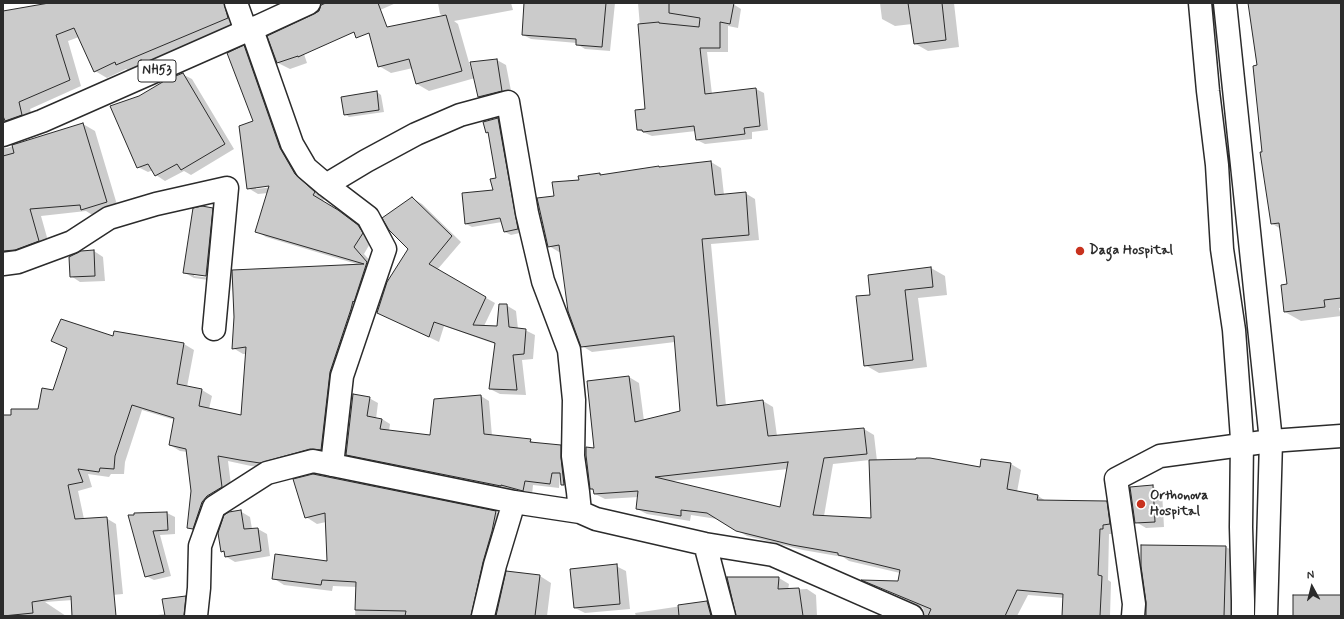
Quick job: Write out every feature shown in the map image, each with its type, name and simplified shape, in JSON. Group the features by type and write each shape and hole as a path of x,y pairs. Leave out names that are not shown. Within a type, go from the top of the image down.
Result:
{"main road":[{"path":"236,3 249,30 292,144 306,168 326,186 368,217 385,249 342,376 332,465"},
{"name":"NH53","path":"3,135 42,121 309,3"},
{"path":"1200,3 1208,91 1217,165 1222,249 1234,330 1242,446 1241,527 1243,616"},
{"path":"1225,3 1271,442 1266,616"},
{"path":"326,186 366,161 416,134 460,114 508,102 527,213 543,281 569,350 574,400 573,456 580,512"},
{"path":"3,264 18,262 72,242 109,218 156,204 227,188 214,329"},
{"path":"1133,616 1134,604 1116,479 1160,456 1271,442 1341,436"},
{"path":"196,616 199,588 200,546 214,507 267,473 313,461 514,502 580,512 596,519 705,544 773,555 912,616"},
{"path":"483,616 495,564 514,502"},
{"path":"705,544 724,616"}],"building":[{"path":"49,3 224,3 228,18 116,65 115,62 94,72 74,28 56,35 70,80 19,102 22,115 5,121 3,116 3,11"},
{"path":"326,3 378,3 387,27 446,15 462,71 416,84 409,59 378,67 369,33 356,38 354,32 298,57 277,63 267,36 314,14 319,11 321,5"},
{"path":"524,3 606,3 602,47 576,45 576,39 522,35"},
{"path":"669,3 734,3 730,24 720,22 720,48 700,48 705,94 756,88 760,126 744,128 745,134 696,140 694,126 643,132 642,130 637,130 635,110 645,109 638,24 659,22 699,27 700,18 669,13"},
{"path":"908,3 942,3 946,40 914,44"},
{"path":"1248,3 1341,3 1341,298 1324,300 1325,307 1284,312 1281,285 1287,284 1279,223 1271,224 1260,152 1262,152 1253,66 1257,65"},
{"path":"244,45 280,148 295,174 315,192 313,195 338,210 358,225 363,233 354,247 367,262 330,372 321,450 310,449 260,463 218,456 222,487 207,496 202,502 193,529 187,528 191,491 186,449 169,445 174,418 132,405 115,456 114,469 100,468 99,472 78,469 83,482 68,485 75,519 107,517 116,616 72,616 71,596 32,602 33,613 3,616 3,415 11,415 11,409 38,409 42,388 53,390 67,348 51,341 61,319 113,336 114,331 184,343 177,384 202,389 199,406 241,415 246,347 232,349 234,317 232,270 364,264 255,232 269,186 247,189 239,126 253,121 227,53"},
{"path":"497,59 502,91 478,97 470,62"},
{"path":"183,73 225,144 181,170 177,164 155,176 148,164 137,168 110,106 139,96 166,80"},
{"path":"377,91 379,110 344,115 341,97"},
{"path":"498,118 518,229 504,232 500,218 465,224 462,193 493,190 490,179 496,178 488,132 486,133 483,122"},
{"path":"83,123 107,202 81,210 80,205 30,209 39,241 15,250 3,251 3,156 14,153 12,145"},
{"path":"711,161 715,195 746,192 749,235 702,239 717,406 763,400 768,436 864,428 867,454 824,458 813,515 871,518 869,460 930,458 980,467 981,459 1011,463 1007,489 1038,495 1037,500 1107,501 1110,524 1103,525 1103,529 1100,529 1098,575 1102,576 1100,616 1062,616 1063,594 1017,590 1005,616 928,616 931,609 861,580 898,581 900,570 838,555 838,553 792,545 736,531 707,513 681,510 681,516 636,509 638,491 594,494 593,489 590,489 586,455 586,447 594,448 587,381 629,376 635,422 680,411 674,336 581,347 568,311 559,245 548,247 537,198 554,196 552,182 579,180 578,176 600,173 600,175","holes":["788,462 780,507 655,477"]},
{"path":"412,197 452,236 429,264 486,297 473,325 497,326 499,304 507,304 509,327 526,329 524,354 513,355 517,390 489,389 495,343 434,322 429,337 377,313 387,282 408,249 389,230 382,218"},
{"path":"202,206 213,208 206,276 183,273 193,208"},
{"path":"94,250 95,276 70,277 69,257 81,251"},
{"path":"931,267 933,287 905,290 913,360 864,366 856,296 870,295 868,275"},
{"path":"353,394 370,397 367,416 382,419 380,429 430,435 434,399 481,395 484,434 531,439 530,442 561,445 564,485 561,485 560,473 552,473 550,484 525,481 523,491 501,485 346,455"},
{"path":"313,474 496,511 471,616 405,616 406,611 355,610 356,582 322,580 321,585 272,579 275,554 327,561 325,513 305,518 293,479"},
{"path":"1153,485 1155,522 1135,523 1130,487"},
{"path":"241,510 244,529 258,528 261,551 225,557 224,551 221,552 218,533 224,515 229,512"},
{"path":"167,512 168,530 153,531 164,572 145,577 128,515 134,515 134,513"},
{"path":"1141,545 1226,546 1224,616 1146,616 1146,602 1141,566"},
{"path":"617,564 620,604 574,608 570,569"},
{"path":"506,571 540,575 535,616 496,616"},
{"path":"727,577 779,577 778,589 799,588 803,616 736,616"},
{"path":"1293,595 1341,595 1341,616 1293,616"},
{"path":"186,596 184,616 165,616 162,599"},
{"path":"707,601 711,616 679,616 678,605"}],"place":[{"name":"Daga Hospital","path":"1080,251"},
{"name":"Orthonova Hospital","path":"1141,504"}]}
